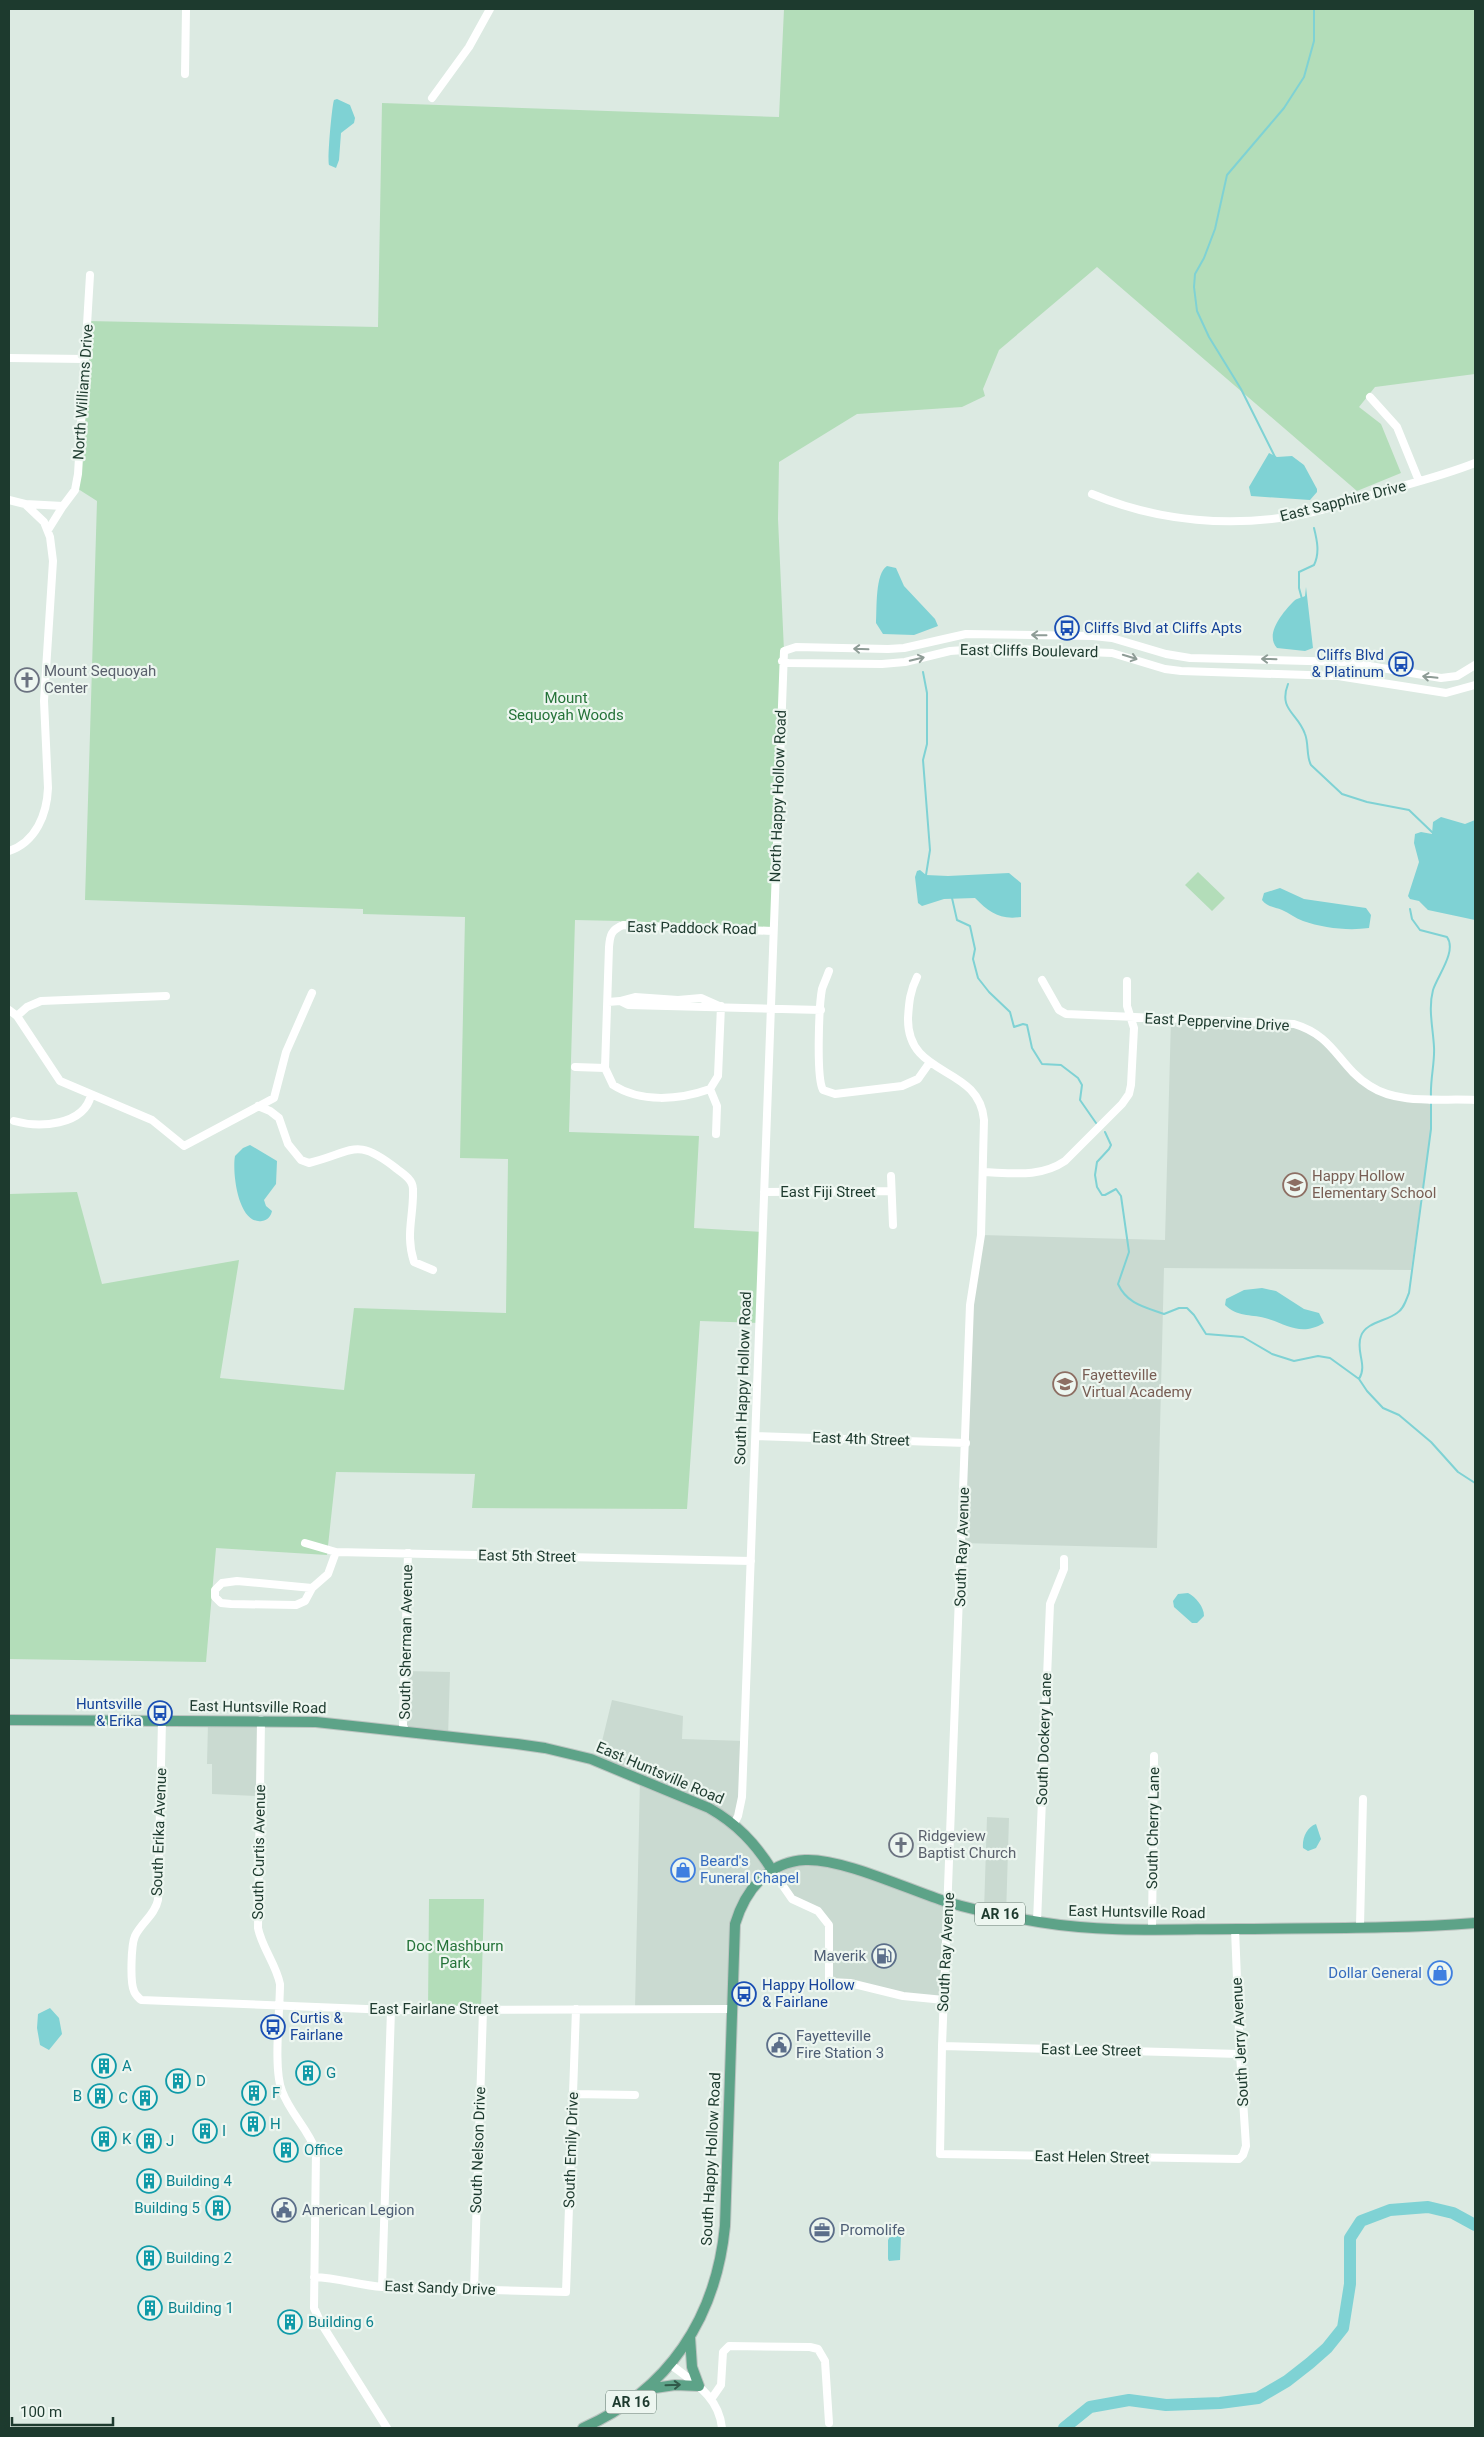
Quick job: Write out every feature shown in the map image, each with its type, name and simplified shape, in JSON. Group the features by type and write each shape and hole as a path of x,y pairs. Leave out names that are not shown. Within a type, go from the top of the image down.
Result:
{"main road":[{"name":"East Huntsville Road","path":"9,1720 261,1720 316,1722 545,1748 591,1759 709,1808 734,1824 759,1849 772,1870 803,1860 829,1862 948,1902 1037,1922 1102,1929 1152,1930 1475,1923"},
{"name":"South Happy Hollow Road","path":"670,2364 690,2337 707,2306 714,2287 723,2247 735,1924 745,1897 752,1886 772,1870"},
{"path":"648,2389 675,2385 698,2386 692,2367 690,2337"},
{"name":"AR 16","path":"583,2428 616,2411 648,2389 670,2364"}],"street":[{"path":"184,74 186,9"},
{"path":"432,98 469,47 490,9"},
{"name":"North Williams Drive","path":"48,530 74,490 77,476 90,274"},
{"path":"9,358 84,359"},
{"path":"1370,397 1397,427 1419,481"},
{"name":"East Sapphire Drive","path":"1092,494 1131,508 1176,518 1239,522 1306,514 1475,463"},
{"path":"9,500 25,504 63,506"},
{"path":"9,850 25,841 35,830 45,812 48,788 44,701 53,561 48,530 39,515 25,504"},
{"name":"East Cliffs Boulevard","path":"1475,665 1457,676 1441,678 1346,662 1190,658 1166,654 1112,638 966,634 888,650 796,647 784,650 782,660 788,663 888,664 968,648 1092,650 1124,655 1165,668 1182,671 1338,676 1446,693 1475,685"},
{"path":"888,650 888,664"},
{"name":"North Happy Hollow Road","path":"772,931 776,874 782,660"},
{"name":"East Paddock Road","path":"608,1002 610,935 613,931 623,926 772,931"},
{"name":"South Happy Hollow Road","path":"734,1824 738,1816 742,1797 772,931"},
{"path":"829,971 822,988 819,1077 820,1084 829,1093 911,1083 918,1079 930,1062"},
{"name":"South Ray Avenue","path":"917,977 909,994 908,1029 917,1051 930,1062 965,1084 980,1103 984,1120 982,1235 970,1305 942,2046 940,2154"},
{"name":"East Peppervine Drive","path":"1042,980 1059,1010 1066,1014 1294,1024 1306,1028 1326,1040 1353,1072 1370,1087 1391,1095 1475,1100"},
{"path":"983,1172 1036,1174 1054,1168 1066,1161 1122,1104 1131,1085 1134,1028 1127,1006 1127,981"},
{"path":"9,1010 17,1016 60,1081 152,1120 184,1146 274,1098 286,1052 312,993"},
{"path":"17,1016 27,1007 41,1001 166,996"},
{"path":"721,1006 718,1076 710,1089 676,1098 650,1097 631,1094 612,1085 605,1068 608,1002 620,1001 628,1005 721,1006 821,1010"},
{"path":"575,1067 605,1068"},
{"path":"710,1089 717,1106 716,1134"},
{"path":"14,1121 31,1126 71,1119 81,1114 89,1105 91,1095"},
{"path":"258,1106 270,1110 279,1118 288,1144 301,1160 309,1163 348,1148 366,1149 378,1154 407,1177 413,1188 409,1227 410,1248 414,1262 433,1270"},
{"path":"891,1176 892,1225"},
{"name":"East Fiji Street","path":"764,1192 892,1191"},
{"name":"East 4th Street","path":"756,1436 966,1443"},
{"name":"East 5th Street","path":"305,1543 336,1552 750,1561"},
{"path":"312,1588 236,1581 222,1583 215,1590 215,1597 222,1603 231,1604 296,1605 305,1601 312,1588 328,1574 336,1552"},
{"name":"South Sherman Avenue","path":"406,1731 403,1725 408,1554"},
{"name":"South Dockery Lane","path":"1037,1922 1050,1604 1064,1569 1064,1559"},
{"name":"South Erika Avenue","path":"136,1996 132,1986 133,1942 135,1935 156,1907 158,1900 162,1720"},
{"name":"South Curtis Avenue","path":"261,1720 258,1928 260,1939 278,1972 280,2082 286,2099 312,2141 317,2162 314,2300 317,2316 387,2428"},
{"name":"South Cherry Lane","path":"1152,1930 1154,1756"},
{"path":"1360,1926 1363,1799"},
{"path":"772,1870 792,1899 818,1911 829,1925 829,1982 850,1983 903,1996 944,2000"},
{"name":"South Jerry Avenue","path":"1235,1929 1246,2146 1243,2156"},
{"name":"East Fairlane Street","path":"136,1996 148,2002 391,2010 732,2009"},
{"name":"South Emily Drive","path":"566,2292 576,2009"},
{"path":"382,2287 391,2010"},
{"name":"South Nelson Drive","path":"474,2290 483,2010"},
{"name":"East Lee Street","path":"942,2046 1240,2054"},
{"path":"573,2094 635,2095"},
{"name":"East Helen Street","path":"940,2154 1233,2160 1243,2156"},
{"name":"East Sandy Drive","path":"314,2277 337,2278 361,2285 382,2287 566,2292"},
{"path":"712,2398 721,2385 723,2352 729,2346 810,2347 818,2349 823,2354 829,2423"},
{"path":"670,2364 712,2398 718,2409 722,2428"}],"shaded area":[{"path":"1171,1019 1306,1028 1370,1087 1420,1098 1431,1105 1431,1129 1411,1270 1164,1268 1157,1548 962,1543 970,1305 981,1235 1165,1240"},
{"path":"405,1671 450,1672 448,1737 405,1731"},
{"path":"612,1700 683,1716 682,1739 744,1741 742,1797 734,1824 772,1870 740,1908 732,2009 635,2009 640,1779 597,1762"},
{"path":"208,1723 259,1723 258,1796 212,1794 212,1764 207,1764"},
{"path":"987,1817 1009,1818 1006,1916 984,1911"},
{"path":"819,1860 948,1902 944,2000 829,1982 830,1937 824,1916 799,1903 772,1870"}],"green space":[{"name":"Mount Sequoyah Woods","path":"784,9 1475,9 1475,374 1375,387 1359,407 1381,424 1401,473 1357,491 1097,267 999,350 983,389 985,396 962,407 857,414 779,462 778,519 784,651 772,931 623,925 620,921 575,920 569,1132 699,1136 694,1228 763,1232 760,1323 700,1321 687,1509 472,1508 475,1474 336,1472 327,1555 216,1548 206,1662 9,1659 9,1194 77,1192 102,1284 239,1260 220,1378 344,1390 354,1308 506,1313 508,1159 460,1158 465,917 363,914 363,909 85,900 97,501 75,487 87,321 378,327 382,103 779,117"},
{"path":"1198,872 1225,898 1212,911 1185,885"},
{"name":"Doc Mashburn Park","path":"429,1899 484,1899 481,2010 428,2010"}],"water":[{"path":"337,99 350,105 355,118 354,123 341,133 339,160 336,168 329,165 329,153 333,104 334,100"},
{"path":"1269,453 1277,457 1292,456 1304,465 1317,489 1317,492 1310,500 1251,496 1249,487"},
{"path":"887,566 896,568 904,586 935,619 938,626 914,635 883,634 876,623 877,601 880,576"},
{"path":"1306,587 1313,648 1305,651 1277,648 1273,636 1277,623 1294,601 1305,596"},
{"path":"1441,817 1465,824 1475,820 1475,920 1428,910 1419,901 1410,899 1408,896 1419,862 1414,843 1415,834 1421,832 1432,834 1433,822"},
{"path":"920,870 926,875 948,876 1009,873 1021,883 1021,917 1013,918 995,914 975,898 944,899 922,906 918,903 915,877 917,871"},
{"path":"1280,888 1304,899 1366,908 1371,915 1369,928 1344,929 1311,923 1300,920 1262,900 1264,893"},
{"path":"250,1145 277,1161 276,1184 264,1200 266,1206 272,1211 271,1215 262,1221 254,1220 247,1215 238,1196 236,1185 235,1156 243,1148"},
{"path":"1262,1288 1276,1291 1304,1309 1319,1313 1324,1323 1308,1329 1294,1328 1265,1318 1234,1312 1225,1305 1226,1299 1244,1290"},
{"path":"1188,1593 1197,1600 1203,1609 1204,1616 1197,1623 1192,1623 1174,1607 1173,1601 1178,1594"},
{"path":"1316,1824 1321,1839 1316,1848 1308,1851 1303,1848 1304,1837 1308,1830"},
{"path":"50,2008 59,2018 62,2034 49,2050 40,2045 37,2028 38,2014"},
{"path":"893,2231 898,2231 901,2235 900,2260 889,2261 888,2240"}],"waterway":[{"path":"1276,459 1241,389 1209,337 1197,311 1194,287 1195,274 1204,258 1215,229 1227,175 1284,108 1304,77 1314,41 1314,9"},
{"path":"1302,599 1299,588 1299,572 1314,565 1317,556 1314,528"},
{"path":"923,672 927,693 927,744 923,760 930,850 926,875"},
{"path":"1288,684 1285,700 1305,734 1311,765 1342,794 1367,802 1409,810 1433,833"},
{"path":"952,898 957,920 970,926 975,949 973,959 978,978 989,992 1010,1012 1014,1027 1023,1024 1027,1025 1032,1048 1042,1064 1061,1065 1078,1078 1082,1085 1080,1100 1096,1123"},
{"path":"1410,909 1412,919 1420,930 1447,937 1450,949 1446,963 1433,990 1432,997 1434,1053 1431,1097"},
{"path":"1431,1102 1431,1129 1409,1293 1399,1311 1393,1316 1367,1328 1361,1336 1359,1347 1362,1368 1359,1379 1383,1408 1399,1415 1431,1442 1458,1472 1475,1483"},
{"path":"1105,1132 1111,1145 1097,1162 1095,1175 1097,1187 1102,1195 1116,1189 1121,1196 1129,1252 1118,1284 1126,1296 1143,1307 1164,1314 1179,1308 1187,1308 1194,1315 1206,1334 1243,1337 1272,1354 1294,1361 1318,1356 1330,1358 1359,1379"},
{"path":"1064,2428 1090,2407 1129,2400 1166,2405 1220,2403 1258,2398 1287,2381 1310,2363 1327,2348 1343,2328 1350,2284 1350,2238 1361,2221 1390,2210 1428,2207 1453,2213 1475,2225"}],"place":[{"name":"Cliffs Blvd at Cliffs Apts","path":"1067,628"},
{"name":"Cliffs Blvd & Platinum","path":"1401,664"},
{"name":"Mount Sequoyah Center","path":"27,680"},
{"name":"Happy Hollow Elementary School","path":"1295,1185"},
{"name":"Fayetteville Virtual Academy","path":"1065,1384"},
{"name":"Huntsville & Erika","path":"160,1713"},
{"name":"Ridgeview Baptist Church","path":"901,1845"},
{"name":"Beard's Funeral Chapel","path":"683,1870"},
{"name":"Maverik","path":"884,1956"},
{"name":"Dollar General","path":"1440,1973"},
{"name":"Happy Hollow & Fairlane","path":"744,1994"},
{"name":"Curtis & Fairlane","path":"273,2027"},
{"name":"Fayetteville Fire Station 3","path":"779,2045"},
{"name":"A","path":"104,2066"},
{"name":"G","path":"308,2073"},
{"name":"D","path":"178,2081"},
{"name":"F","path":"254,2093"},
{"name":"B","path":"100,2096"},
{"name":"C","path":"145,2098"},
{"name":"H","path":"253,2124"},
{"name":"I","path":"205,2131"},
{"name":"K","path":"104,2139"},
{"name":"J","path":"149,2141"},
{"name":"Office","path":"286,2150"},
{"name":"Building 4","path":"149,2181"},
{"name":"Building 5","path":"218,2208"},
{"name":"American Legion","path":"284,2210"},
{"name":"Promolife","path":"822,2230"},
{"name":"Building 2","path":"149,2258"},
{"name":"Building 1","path":"150,2308"},
{"name":"Building 6","path":"290,2322"}]}
